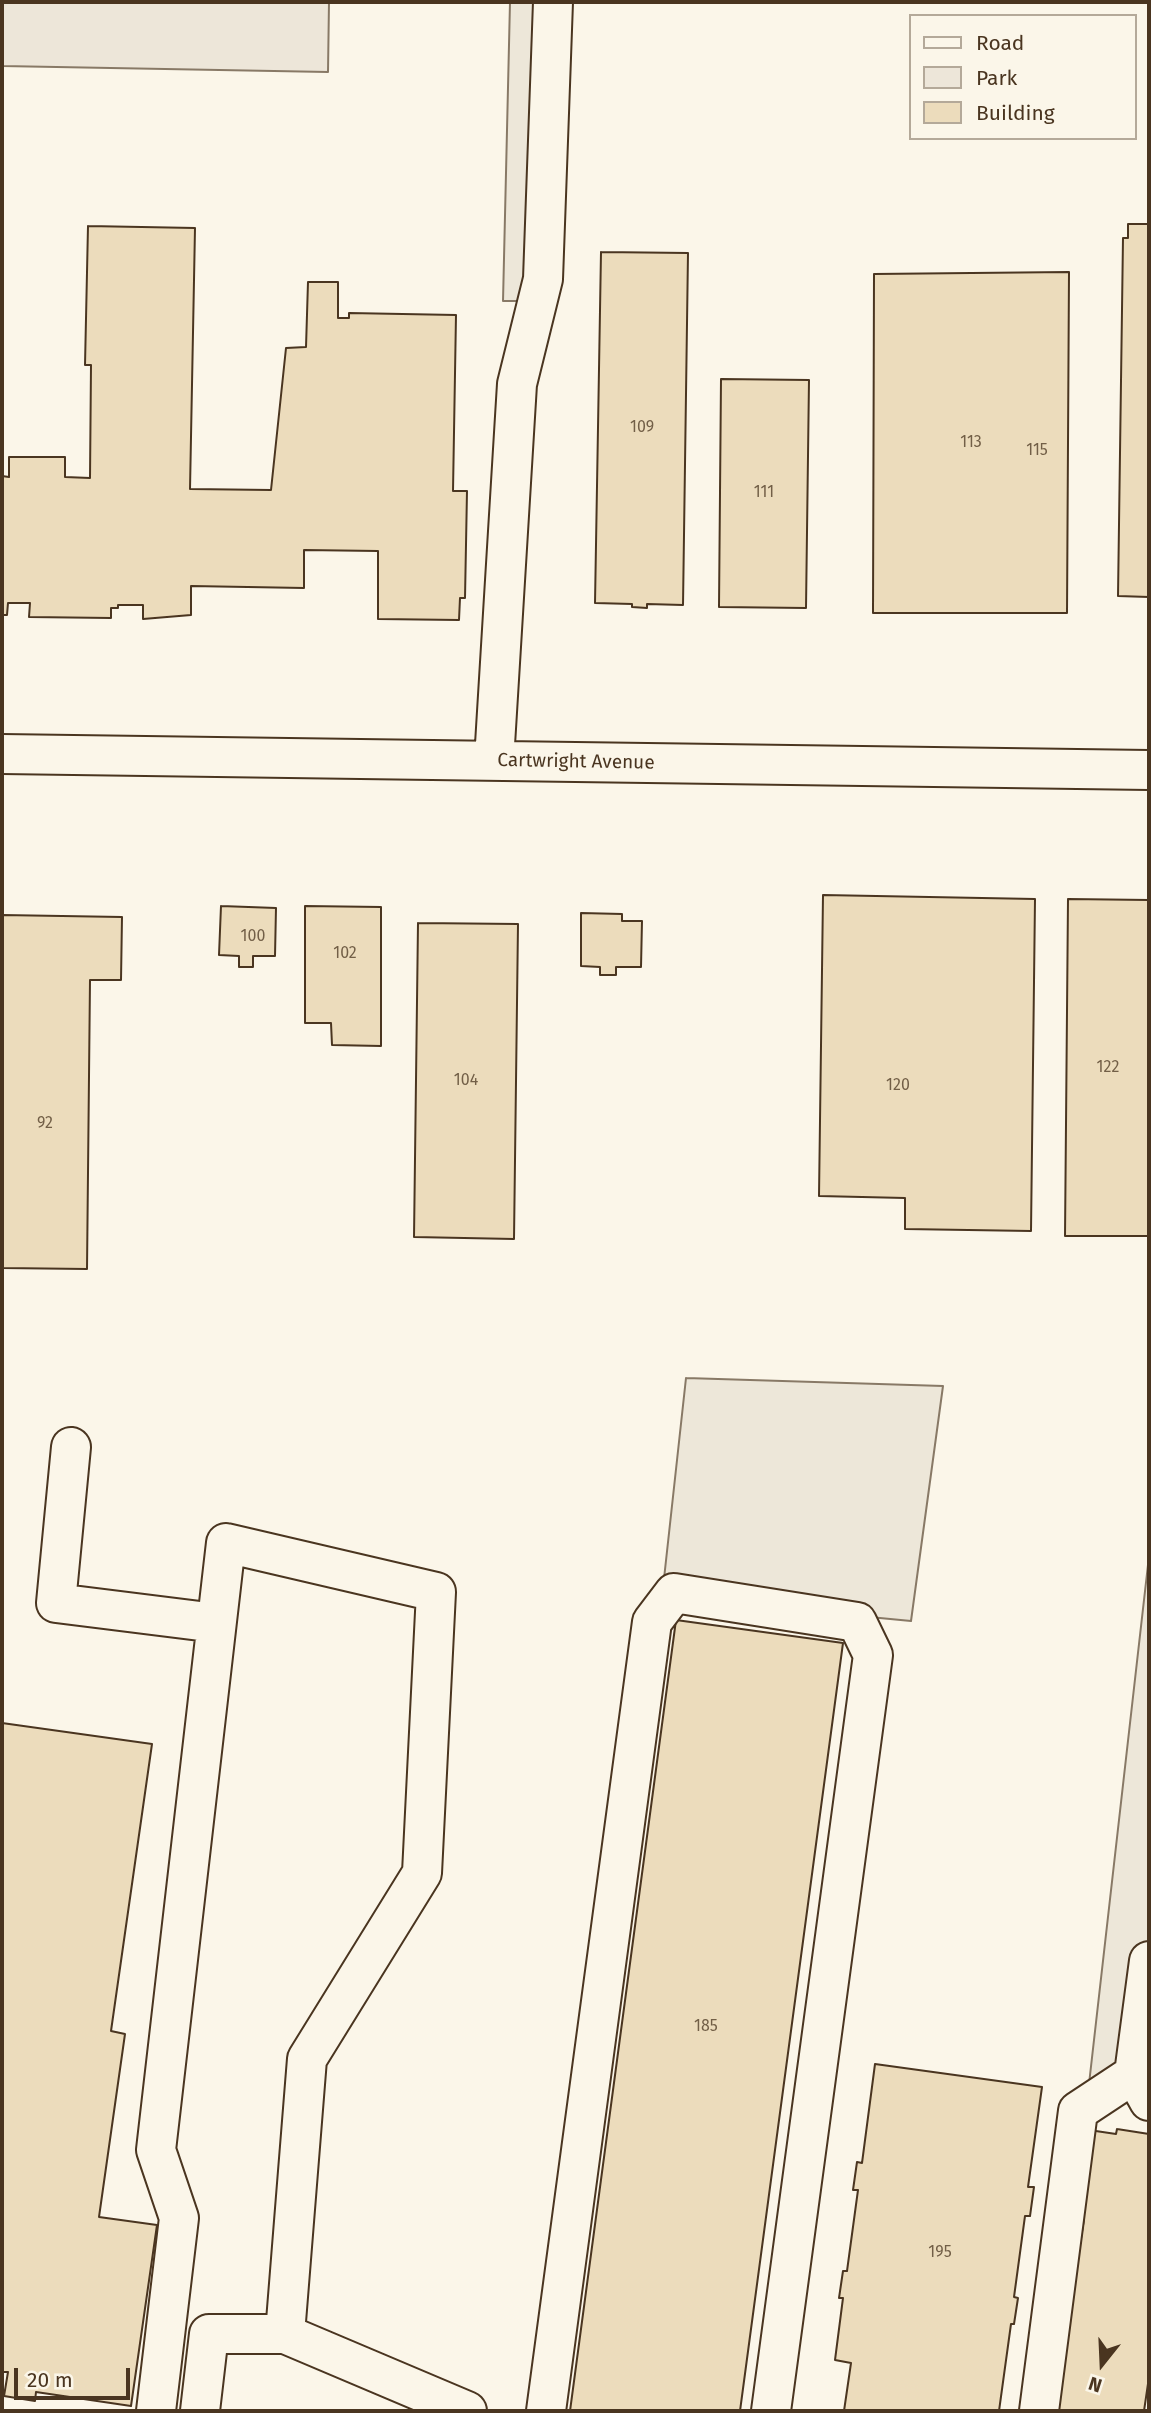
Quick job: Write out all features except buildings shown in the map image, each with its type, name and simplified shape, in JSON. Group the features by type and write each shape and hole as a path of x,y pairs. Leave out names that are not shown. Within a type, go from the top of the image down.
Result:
{"street":[{"path":"494,761 517,384 543,279 553,2"},
{"name":"Cartwright Avenue","path":"2,754 1149,770"},
{"path":"71,1447 56,1603 216,1623"},
{"path":"156,2411 179,2218 156,2150 226,1543 436,1592 422,1873 307,2059 285,2334"},
{"path":"546,2411 652,1622 674,1593 857,1622 873,1655 771,2411"},
{"path":"1039,2411 1078,2111 1142,2088 1149,1961"},
{"path":"200,2411 209,2334 285,2334 467,2411"}],"green space":[{"path":"2,2 329,2 328,72 2,66"}],"shaded area":[{"path":"510,2 542,2 535,301 503,301"},
{"path":"686,1378 943,1386 911,1621 662,1597"},
{"path":"1149,1556 1149,2091 1089,2084"}]}
